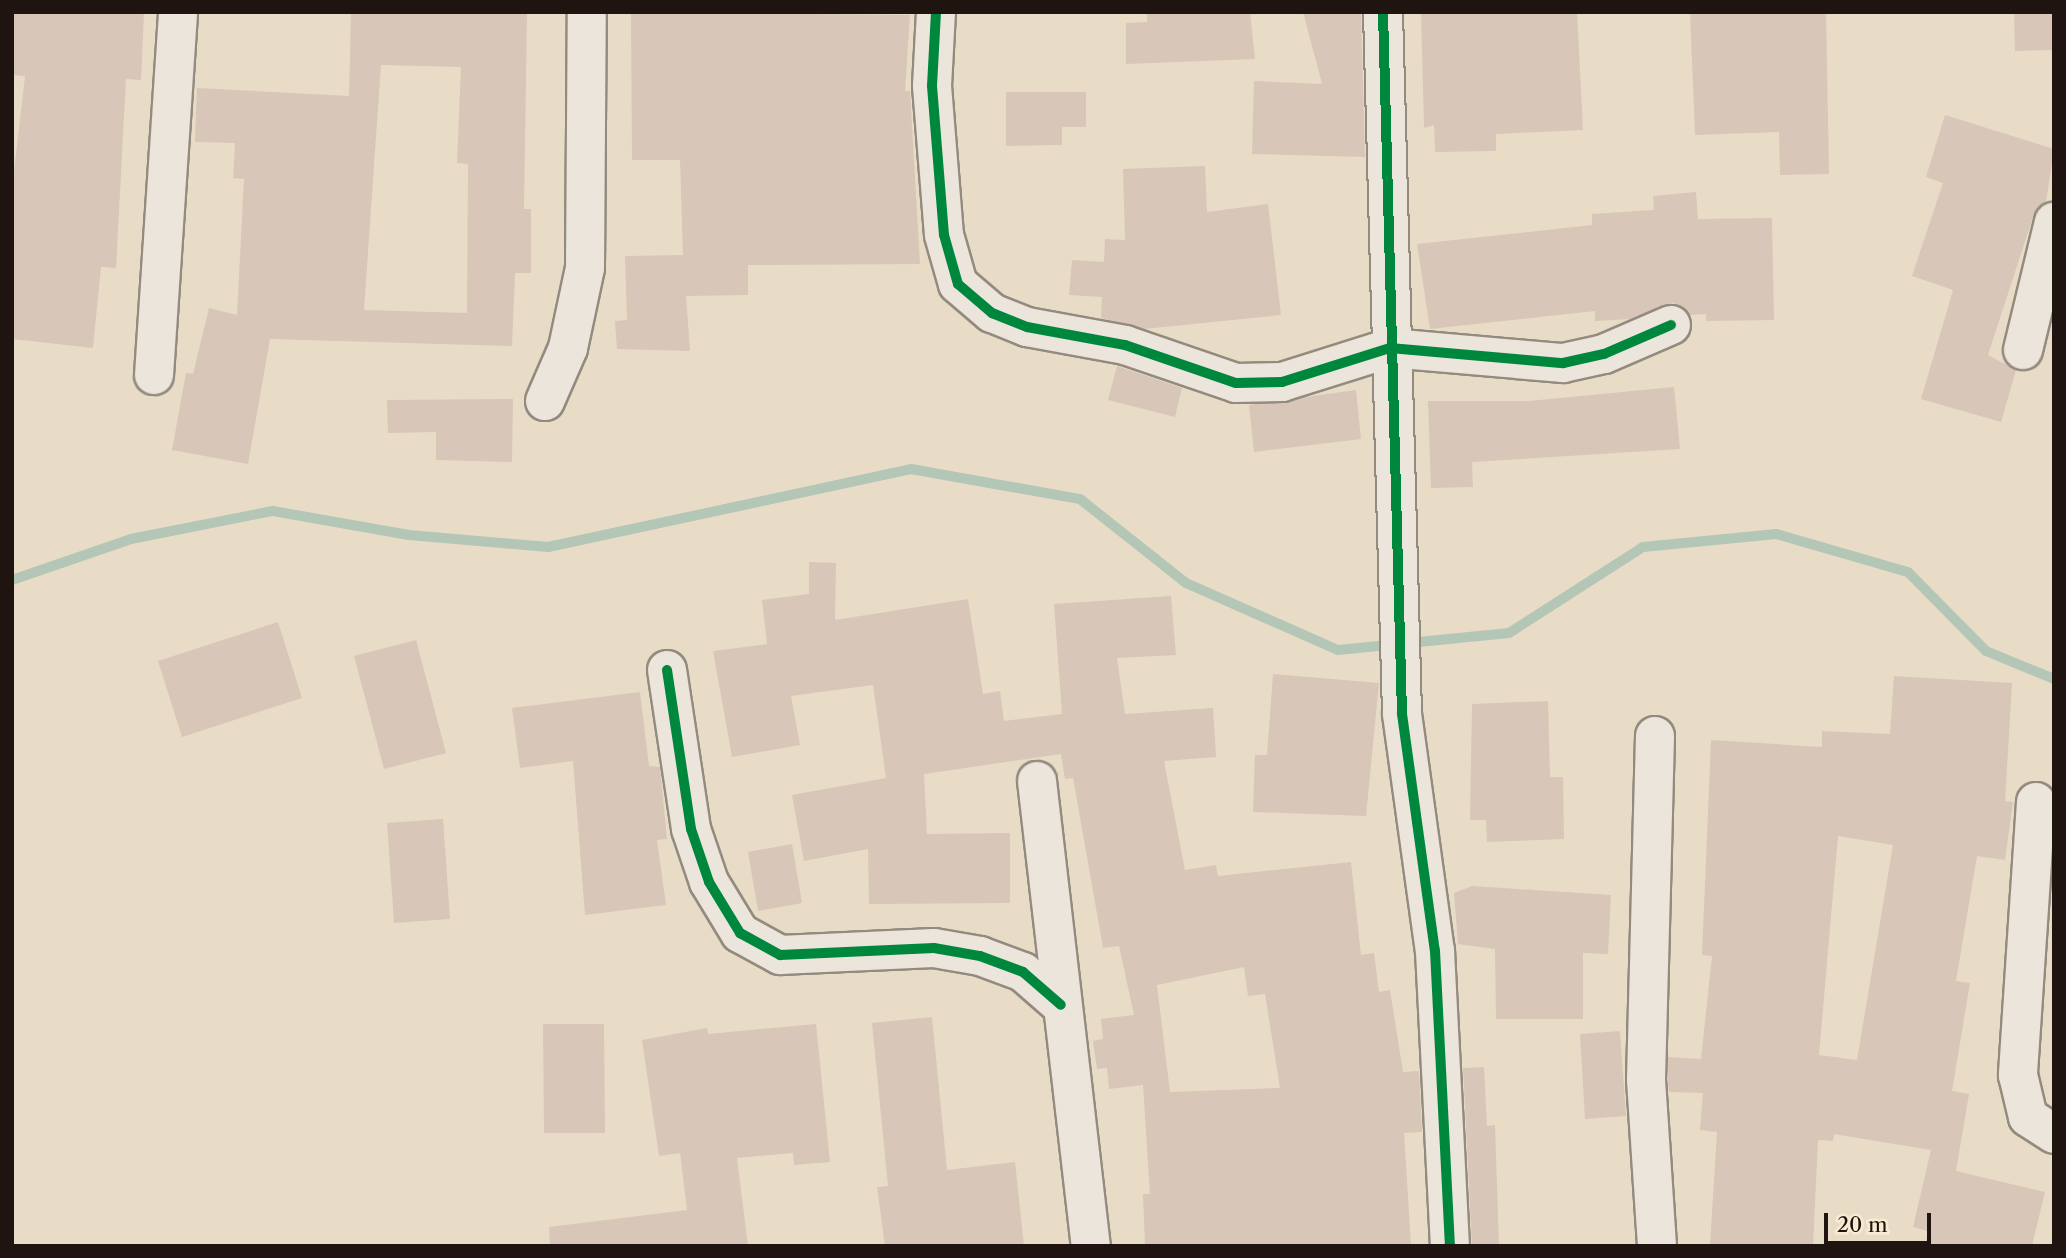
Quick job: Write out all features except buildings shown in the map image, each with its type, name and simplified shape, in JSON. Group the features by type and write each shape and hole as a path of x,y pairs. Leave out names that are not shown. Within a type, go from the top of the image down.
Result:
{"street":[{"path":"154,375 178,12"},
{"path":"545,401 568,348 585,268 587,12"},
{"path":"936,12 932,86 944,235 958,284 971,298 1027,327 1125,345 1236,383 1282,382 1390,348 1563,363 1604,354 1671,325"},
{"path":"1383,12 1390,348 1402,518 1402,714 1435,951 1450,1246"},
{"path":"2023,350 2054,222"},
{"path":"667,670 691,829 709,883 740,933 780,955 934,948 980,956 1023,972 1061,1005"},
{"path":"1655,737 1646,1080 1657,1246"},
{"path":"1037,781 1091,1246"},
{"path":"2036,802 2018,1075 2028,1117 2054,1134"}],"waterway":[{"path":"12,580 131,539 273,511 409,535 548,547 911,469 1080,499 1186,583 1338,650 1509,633 1643,547 1776,534 1908,572 1986,651 2054,679"}],"cycle path":[{"path":"936,12 932,86 944,235 958,284 992,313 1027,327 1125,345 1236,383 1282,382 1390,348 1563,363 1604,354 1671,325"},
{"path":"1383,12 1402,714 1435,951 1450,1246"},
{"path":"667,670 691,829 709,882 740,933 780,955 934,948 980,956 1023,972 1061,1005"}]}
